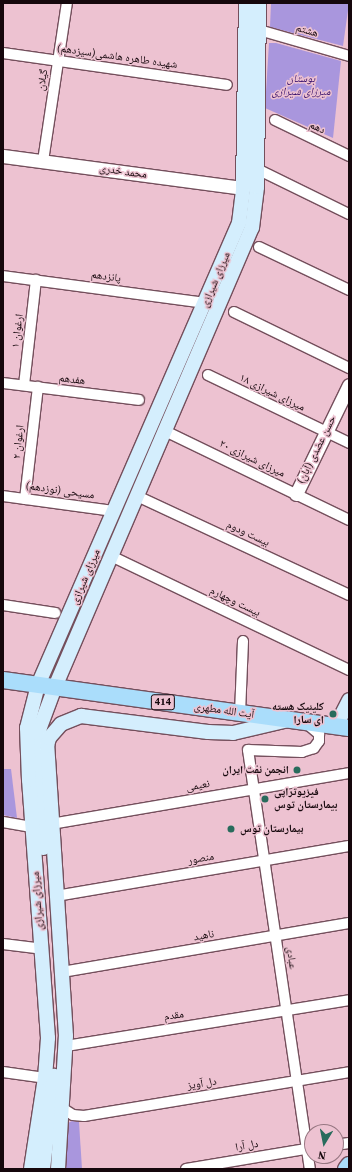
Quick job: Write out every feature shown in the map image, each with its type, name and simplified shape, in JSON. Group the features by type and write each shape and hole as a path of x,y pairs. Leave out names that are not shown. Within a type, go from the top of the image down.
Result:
{"main road":[{"name":"میرزای شیرازی","path":"43,1169 57,1037 37,740 55,687 249,236 250,169 246,3"},
{"name":"میرزای شیرازی","path":"250,169 259,30 259,3"},
{"name":"میرزای شیرازی","path":"31,1169 45,1078 48,1038 26,740 38,685 206,303 239,223 250,188"},
{"name":"آیت الله مطهری","path":"3,680 342,727"},
{"path":"342,727 349,700"},
{"name":"میرزای شیرازی","path":"58,1169 66,1046 47,746 58,727 74,717 93,716 208,732 233,733 288,720"},
{"path":"346,1169 349,1165"}],"street":[{"name":"گیلان","path":"43,161 67,3"},
{"name":"هشتم","path":"259,30 349,56"},
{"name":"شهیده طاهره هاشمی(سیزدهم)","path":"3,53 227,85"},
{"name":"دهم","path":"275,120 349,156"},
{"name":"محمد خدری","path":"3,156 250,188"},
{"path":"250,169 349,214"},
{"path":"259,246 349,290"},
{"name":"پانزدهم","path":"3,276 206,303"},
{"name":"ارغوان ۱","path":"24,386 36,280"},
{"path":"234,312 349,368"},
{"name":"میرزای شیرازی ۱۸","path":"208,375 349,443"},
{"name":"هفدهم","path":"3,383 139,400"},
{"name":"حسن عضدی (آبان)","path":"296,494 349,385"},
{"name":"ارغوان ۲","path":"25,499 38,387"},
{"name":"میرزای شیرازی ۲۰","path":"165,431 349,520"},
{"name":"مسیحی (نوزدهم)","path":"3,496 114,511"},
{"name":"بیست ودوم","path":"137,496 349,595"},
{"name":"بیست وچهارم","path":"111,556 349,670"},
{"path":"3,605 55,613"},
{"path":"240,713 243,641"},
{"name":"عبادی","path":"304,722 319,734 314,748 302,752 248,750 286,1010 305,1124"},
{"name":"نعیمی","path":"51,824 253,788 349,773"},
{"path":"3,822 32,827"},
{"name":"منصور","path":"56,896 349,846"},
{"name":"ناهید","path":"62,972 349,923"},
{"path":"3,944 42,949"},
{"name":"مقدم","path":"66,1046 349,1000"},
{"path":"3,1072 45,1078"},
{"name":"دل آویز","path":"62,1108 73,1115 84,1116 349,1072"},
{"name":"دل آرا","path":"186,1169 304,1149"}],"green space":[{"path":"271,3 349,3 343,46 270,27"},
{"name":"بوستان میرزای شیرازی","path":"269,43 276,43 341,61 333,138 265,108"},
{"path":"3,769 11,769 17,818 3,815"},
{"path":"72,1121 79,1122 82,1169 63,1169 66,1124"}],"place":[{"name":"کلینیک هسته ای سارا","path":"333,714"},
{"name":"انجمن نفت ایران","path":"297,770"},
{"name":"فیزیوتراپی بیمارستان توس","path":"265,799"},
{"name":"بیمارستان توس","path":"231,829"}]}
